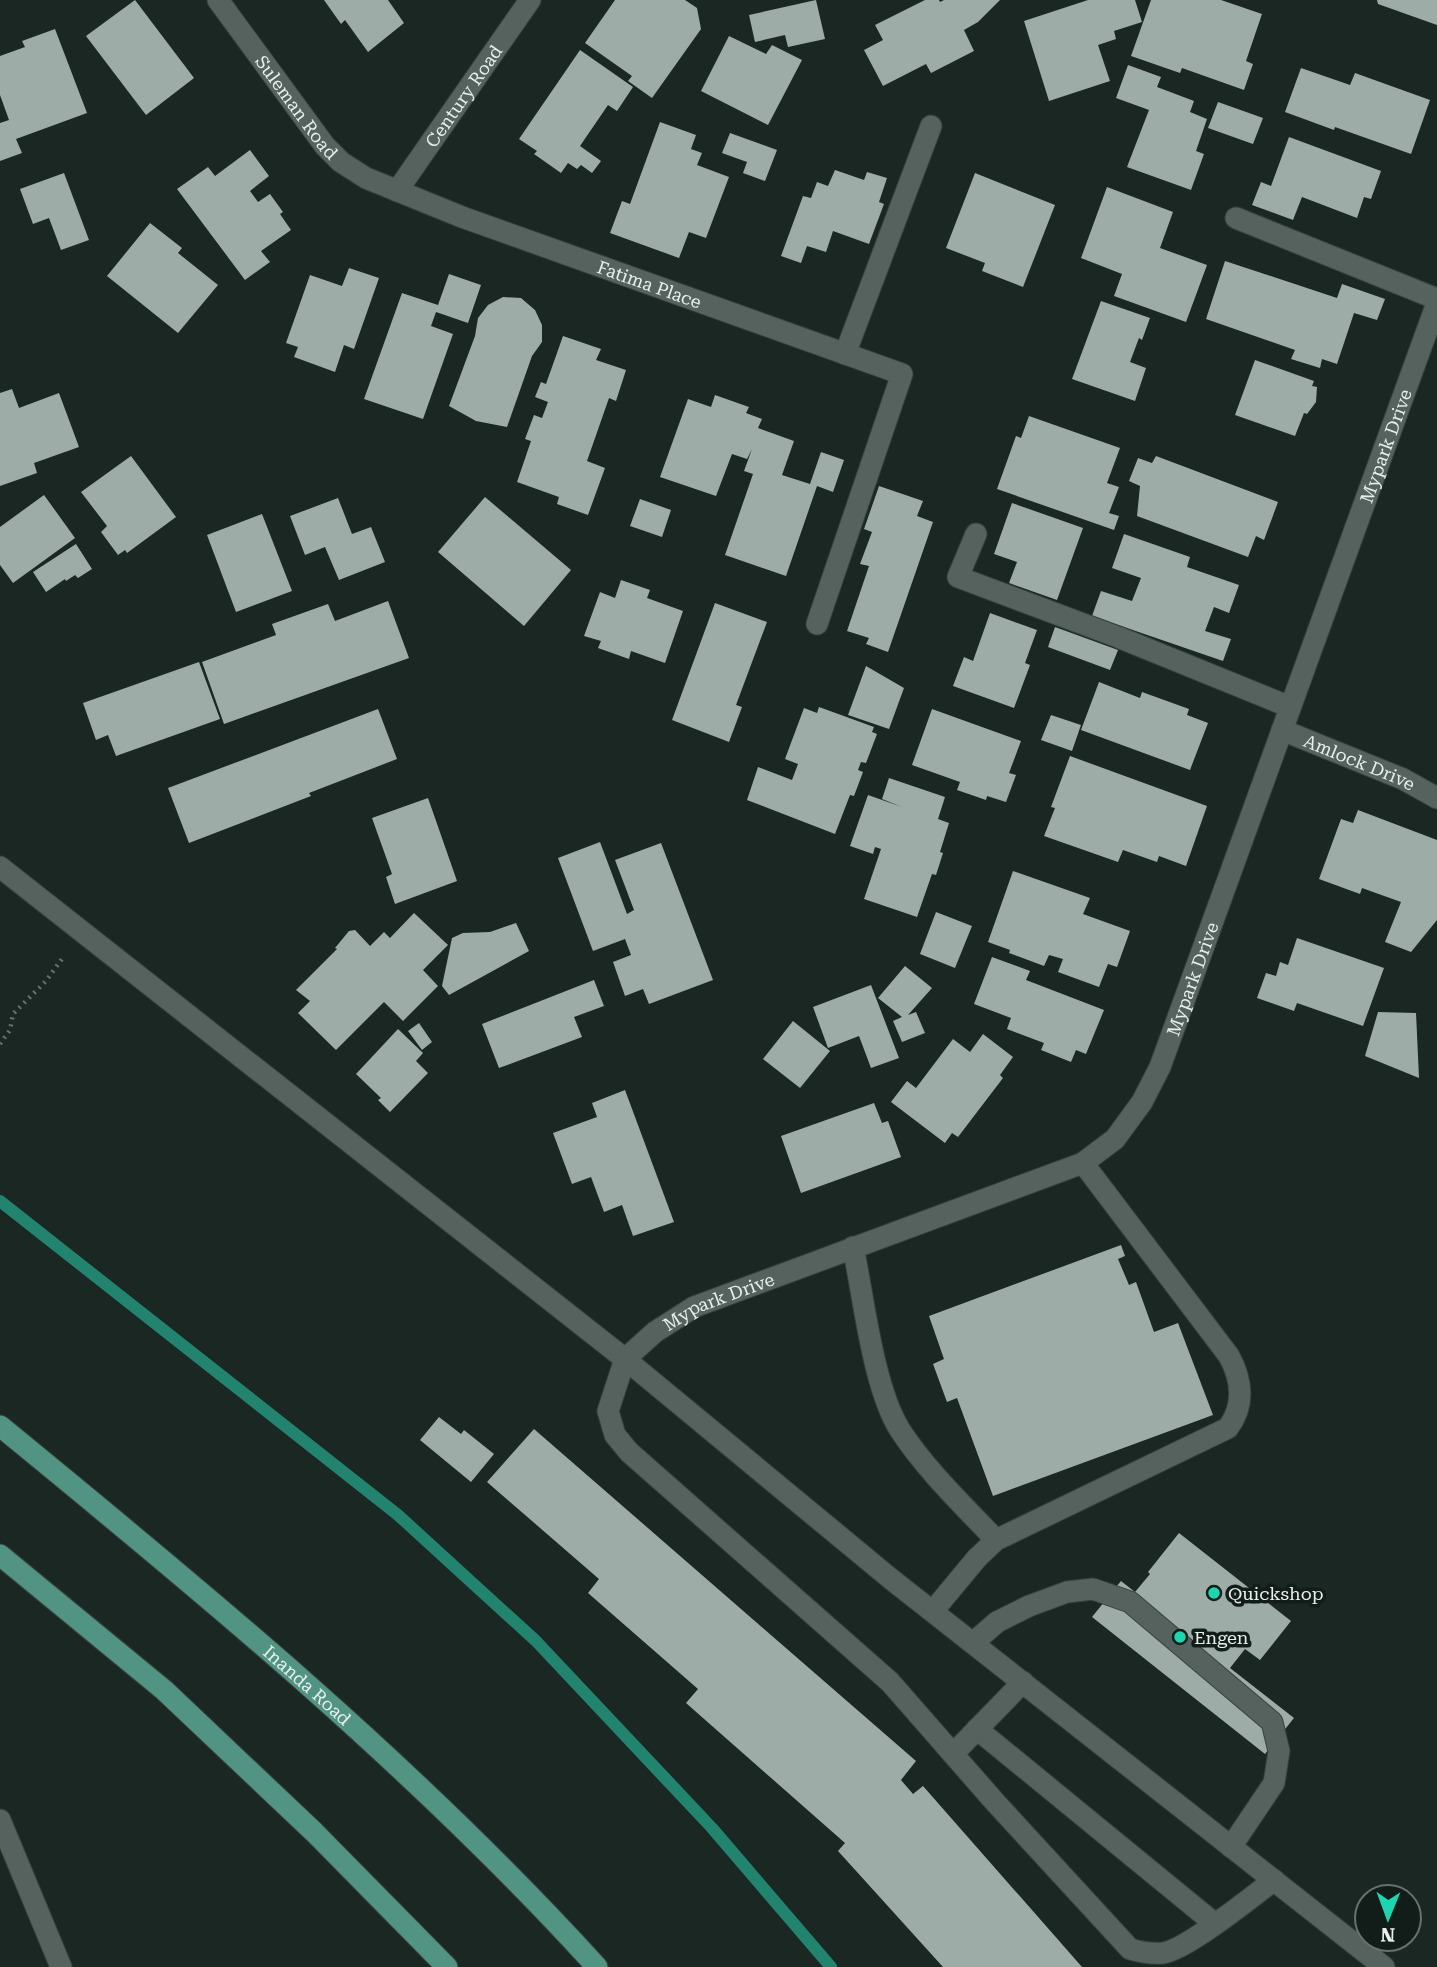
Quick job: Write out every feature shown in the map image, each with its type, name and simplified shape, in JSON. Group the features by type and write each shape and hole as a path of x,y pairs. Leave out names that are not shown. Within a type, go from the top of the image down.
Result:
{"main road":[{"name":"Inanda Road","path":"0,1426 178,1571 359,1730 556,1922 597,1967"},
{"path":"0,1555 164,1690 314,1832 447,1967"}],"street":[{"name":"Suleman Road","path":"218,0 325,146 341,162 366,178 397,191"},
{"name":"Century Road","path":"397,191 530,0"},
{"path":"845,354 931,126"},
{"name":"Fatima Place","path":"397,191 461,217 902,374 817,624"},
{"path":"1236,218 1437,301"},
{"name":"Mypark Drive","path":"625,1359 655,1332 694,1307 1083,1163 1115,1139 1142,1102 1160,1067 1290,707 1433,327 1437,301"},
{"path":"976,534 958,577 1290,707"},
{"name":"Amlock Drive","path":"1282,730 1403,779 1437,798"},
{"path":"0,867 625,1359 933,1611 1384,1967"},
{"path":"933,1611 996,1540 1228,1428 1236,1418 1241,1388 1238,1371 1229,1356 1083,1163"},
{"path":"853,1247 880,1384 900,1429 996,1540"},
{"path":"625,1359 608,1411 615,1435 629,1452 890,1682 1130,1949 1162,1953 1172,1950 1274,1880"},
{"path":"973,1643 997,1622 1029,1606 1068,1592 1094,1589 1130,1602 1272,1722 1279,1751 1274,1783 1231,1847"},
{"path":"953,1754 1023,1682"},
{"path":"977,1729 1214,1923"},
{"path":"0,1820 10,1870 61,1967"}],"path":[{"path":"0,1044 10,1030 13,1014 46,981 82,931"}],"building":[{"path":"135,0 194,78 146,115 86,36"},
{"path":"324,0 388,0 404,23 368,52 345,20 341,24"},
{"path":"615,0 685,0 697,8 701,29 652,98 628,81 632,76 585,43"},
{"path":"816,0 825,39 788,47 785,35 755,42 749,15"},
{"path":"925,0 1000,0 978,22 964,30 974,51 931,73 926,64 883,86 864,50 883,40 875,25"},
{"path":"1088,0 1135,0 1142,22 1114,31 1116,39 1098,45 1110,81 1049,101 1024,21"},
{"path":"1151,0 1221,0 1262,14 1246,61 1253,64 1244,90 1182,68 1180,73 1131,56"},
{"path":"1377,0 1437,0 1437,25 1378,4"},
{"path":"55,29 87,113 16,139 22,153 0,161 0,123 9,120 0,95 0,56 25,47 22,41"},
{"path":"729,36 766,54 772,45 802,60 768,125 701,91"},
{"path":"580,50 633,87 617,111 608,105 580,146 601,161 592,173 581,165 577,169 568,163 561,173 534,154 537,151 519,139"},
{"path":"1128,65 1161,77 1157,87 1194,101 1190,112 1207,119 1196,151 1204,154 1191,190 1127,167 1149,110 1116,98"},
{"path":"1301,68 1350,85 1355,73 1430,100 1411,154 1285,112"},
{"path":"1218,102 1263,118 1253,144 1208,128"},
{"path":"660,122 696,135 691,149 702,153 697,165 729,177 706,238 689,232 679,258 610,233 622,201 630,204"},
{"path":"730,133 777,150 765,181 743,173 747,162 722,153"},
{"path":"1289,137 1381,171 1371,199 1364,197 1357,218 1302,197 1293,220 1252,205 1261,182 1271,186"},
{"path":"250,150 269,176 250,191 258,202 270,194 283,212 280,214 291,230 261,251 270,262 245,280 177,189 208,167 215,176"},
{"path":"835,170 864,180 867,172 887,178 879,202 884,204 869,244 833,231 826,252 807,246 801,263 781,256 803,196 811,198 817,182 828,186"},
{"path":"64,173 89,240 61,250 49,218 33,224 20,189"},
{"path":"975,173 1055,205 1023,287 982,271 985,263 946,248"},
{"path":"1107,187 1173,212 1160,248 1207,265 1186,322 1114,296 1122,274 1081,258"},
{"path":"150,223 182,248 178,253 218,285 178,333 107,276"},
{"path":"1225,261 1337,298 1342,284 1385,299 1377,320 1354,313 1337,364 1322,359 1320,368 1291,359 1295,350 1206,319"},
{"path":"349,268 379,278 354,349 344,345 335,372 294,357 298,347 286,343 310,275 342,286"},
{"path":"449,274 481,285 468,323 436,312 431,326 453,334 423,419 364,399 402,293 438,305"},
{"path":"503,297 521,298 535,310 542,325 542,342 532,356 507,427 476,421 449,406 475,336 478,318 488,305"},
{"path":"1101,301 1150,318 1130,362 1146,368 1135,401 1072,379"},
{"path":"563,336 601,349 596,360 626,370 616,401 609,398 587,461 605,468 588,515 557,504 559,497 517,482 531,441 525,439 534,415 542,418 548,402 535,397 541,382 546,384"},
{"path":"1255,360 1314,381 1312,386 1317,387 1316,402 1307,414 1304,413 1295,436 1235,415"},
{"path":"12,389 19,408 59,393 79,447 34,463 37,473 0,486 0,393"},
{"path":"715,395 749,407 746,413 762,419 758,428 794,441 782,475 810,484 821,452 844,460 833,492 817,486 786,576 725,555 753,474 744,471 752,449 747,459 732,454 716,496 660,477 688,399 711,407"},
{"path":"1029,416 1120,448 1107,483 1119,487 1109,513 1119,516 1114,530 997,489 1016,436 1021,438"},
{"path":"131,456 176,517 127,553 125,550 118,555 101,532 107,526 81,492"},
{"path":"1156,456 1278,502 1264,540 1256,536 1248,557 1137,516 1140,486 1129,481 1138,458 1152,463"},
{"path":"879,486 923,501 917,516 933,522 888,652 866,644 869,638 847,631 869,566 860,564 872,532 864,529"},
{"path":"44,495 75,538 13,583 0,565 0,527"},
{"path":"485,497 571,570 524,626 438,552"},
{"path":"338,498 352,534 371,527 385,562 339,580 325,547 305,555 290,516"},
{"path":"640,499 671,510 662,537 630,526"},
{"path":"1012,503 1083,528 1057,600 1009,583 1017,562 994,554"},
{"path":"262,514 292,591 236,612 207,535"},
{"path":"1124,534 1190,557 1187,567 1239,585 1229,613 1214,607 1205,631 1231,639 1223,661 1092,616 1101,591 1132,601 1141,578 1112,568"},
{"path":"76,544 92,569 78,578 75,575 66,581 65,579 46,592 33,572"},
{"path":"621,580 650,590 647,598 683,611 665,663 631,651 629,659 598,648 601,641 584,636 600,592 615,598"},
{"path":"388,601 409,658 224,724 202,662 276,635 272,624 328,604 335,621"},
{"path":"715,603 767,622 736,705 742,707 729,742 672,720"},
{"path":"990,613 1037,630 1025,663 1030,665 1014,708 953,686 964,657 973,661"},
{"path":"1055,627 1118,650 1110,670 1048,647"},
{"path":"199,662 220,719 116,756 108,735 96,740 83,703"},
{"path":"866,666 904,688 889,729 848,715"},
{"path":"1099,682 1140,698 1142,692 1189,709 1187,715 1208,723 1190,770 1081,730"},
{"path":"819,707 874,727 872,732 877,734 866,763 861,762 858,770 863,772 854,796 850,795 835,834 747,800 758,767 792,780 798,764 785,759 804,708 817,713"},
{"path":"378,709 397,759 309,793 311,796 189,843 168,788"},
{"path":"932,709 1021,741 1009,773 1016,775 1006,802 987,796 986,800 957,790 960,782 912,765"},
{"path":"1051,715 1081,725 1072,751 1041,740"},
{"path":"1070,756 1207,806 1186,866 1159,856 1157,862 1123,850 1118,862 1044,836 1055,808 1051,807"},
{"path":"889,778 945,797 938,819 949,823 940,852 943,853 936,875 932,874 917,917 864,899 881,849 875,847 873,854 850,846 868,795 902,807 882,799"},
{"path":"428,798 457,881 395,904 386,877 392,874 372,818"},
{"path":"1358,810 1437,840 1437,920 1411,952 1385,942 1401,902 1362,888 1360,894 1319,879 1341,819 1353,823"},
{"path":"600,842 627,914 634,910 615,860 661,843 713,980 649,1004 643,989 625,996 613,962 631,955 625,939 593,951 558,858"},
{"path":"1013,871 1090,898 1083,914 1130,931 1117,967 1108,964 1099,987 1058,972 1063,959 1049,955 1044,966 988,942"},
{"path":"936,912 972,926 955,968 920,954"},
{"path":"414,913 448,945 423,970 438,986 403,1021 384,1002 336,1050 298,1013 310,1001 296,990 337,949 335,948 349,931 355,930 370,946 384,932 390,938"},
{"path":"516,923 529,951 449,995 442,986 452,938 463,933 490,932"},
{"path":"1297,938 1384,968 1363,1026 1297,1003 1294,1011 1257,998 1266,973 1276,976 1280,962 1288,965"},
{"path":"992,957 1030,971 1026,980 1104,1010 1086,1054 1076,1050 1071,1062 1041,1050 1044,1043 1007,1029 1011,1018 974,1004"},
{"path":"905,966 932,988 908,1015 916,1012 925,1033 902,1042 893,1021 902,1017 878,998"},
{"path":"594,980 604,1006 574,1017 582,1037 499,1068 482,1024"},
{"path":"871,985 899,1058 871,1068 859,1036 828,1048 813,1007"},
{"path":"1378,1012 1416,1013 1419,1078 1365,1056"},
{"path":"793,1021 830,1051 800,1088 763,1059"},
{"path":"419,1023 432,1042 422,1050 408,1031"},
{"path":"398,1029 423,1053 416,1061 428,1073 390,1112 378,1100 381,1098 356,1074"},
{"path":"983,1034 1013,1057 1000,1075 1003,1078 958,1137 952,1133 945,1143 891,1102 907,1081 916,1088 953,1039 970,1052"},
{"path":"625,1090 674,1222 633,1236 622,1205 604,1212 591,1177 572,1184 553,1133 597,1117 592,1103"},
{"path":"874,1103 882,1123 888,1121 901,1157 801,1193 781,1136"},
{"path":"1121,1245 1125,1256 1118,1259 1129,1285 1136,1282 1154,1332 1178,1323 1213,1415 993,1496 957,1398 947,1402 933,1364 944,1359 929,1316"},
{"path":"439,1417 461,1434 464,1430 494,1454 471,1482 420,1440"},
{"path":"534,1429 916,1761 901,1780 913,1794 923,1786 1082,1967 943,1967 838,1851 845,1843 686,1703 698,1689 588,1593 599,1579 487,1482"},
{"path":"1179,1533 1291,1621 1260,1660 1245,1649 1230,1668 1294,1718 1265,1754 1092,1617 1121,1581 1135,1592"}],"waterway":[{"path":"0,1201 398,1515 536,1641 712,1828 831,1967"}],"place":[{"name":"Quickshop","path":"1214,1593"},
{"name":"Engen","path":"1180,1637"}]}
